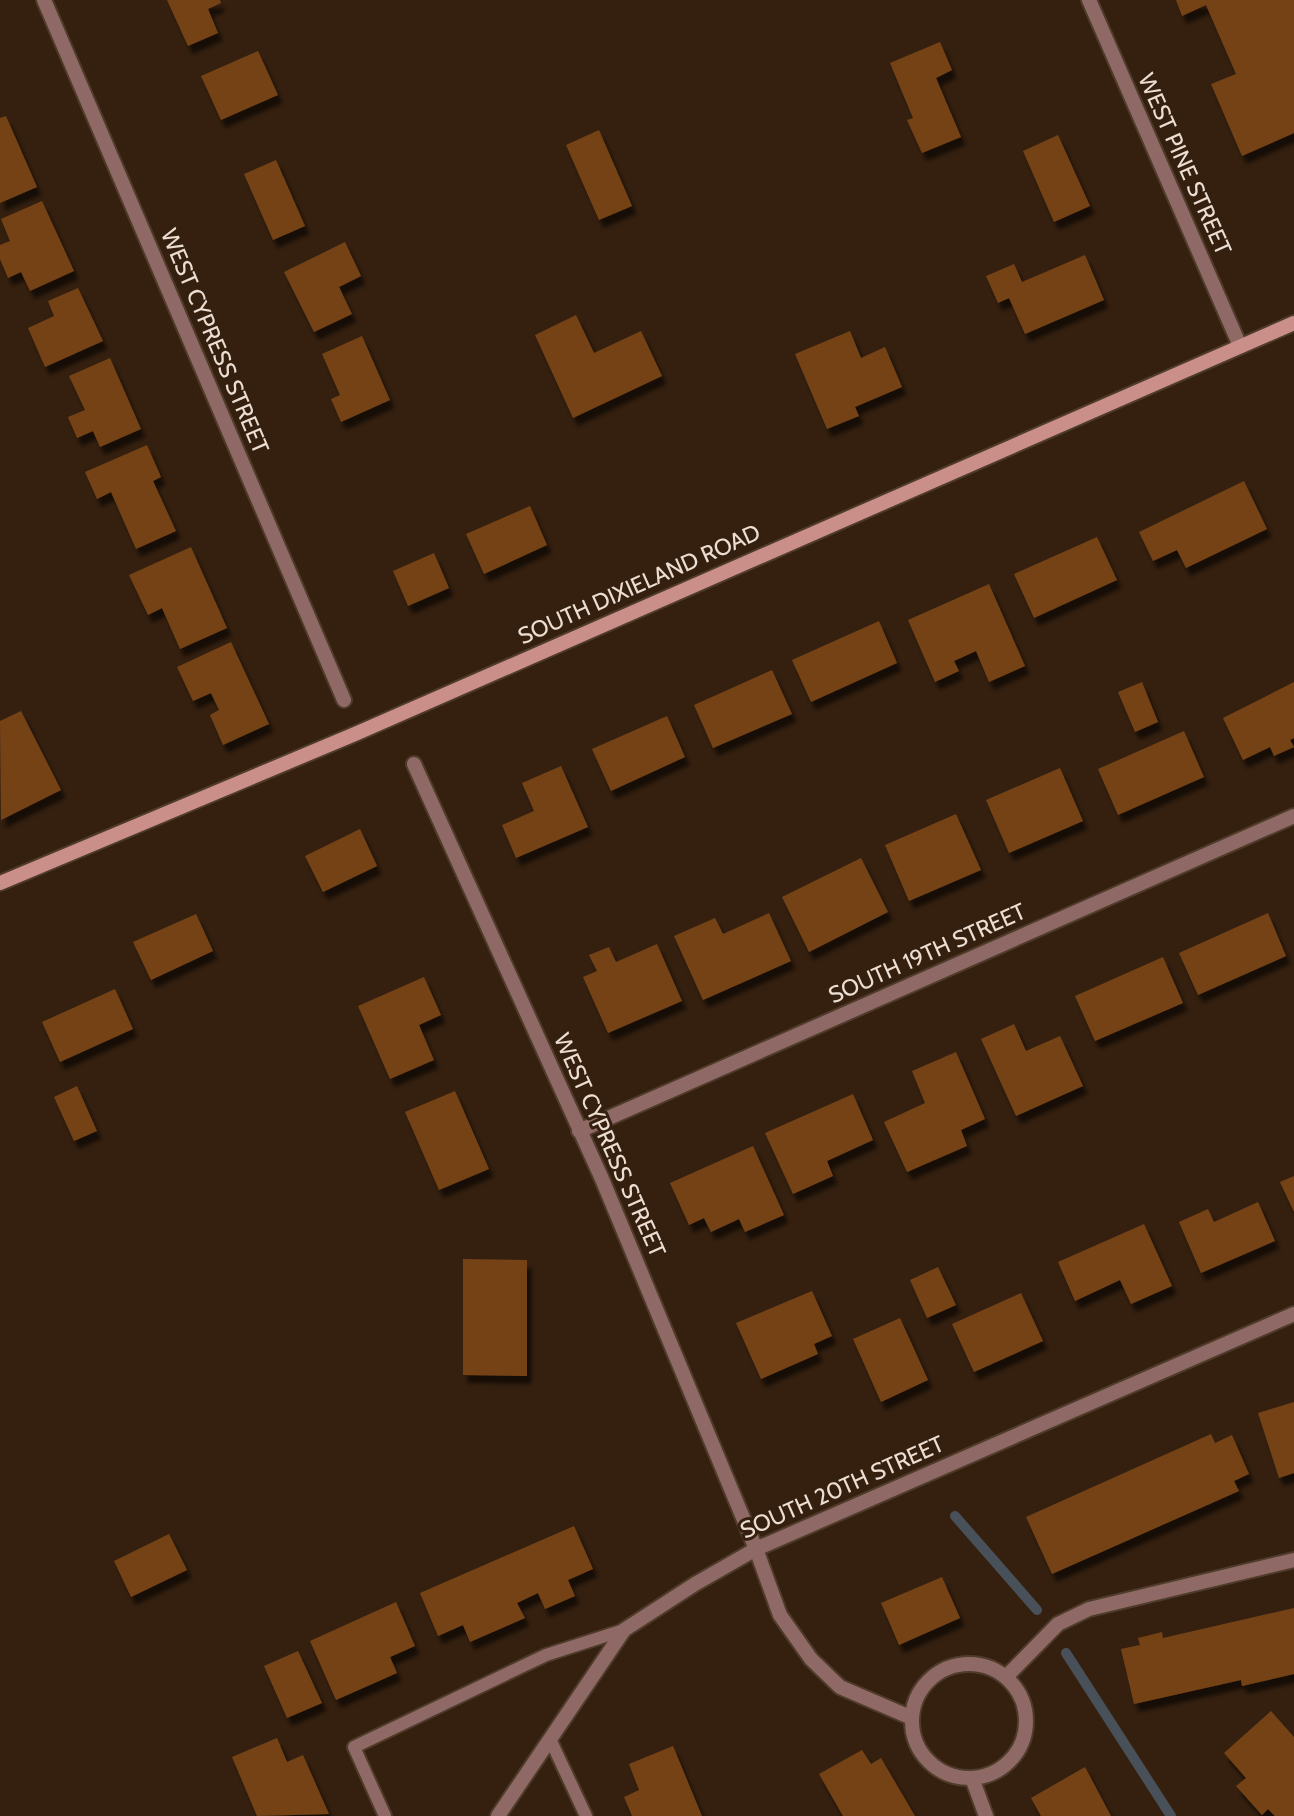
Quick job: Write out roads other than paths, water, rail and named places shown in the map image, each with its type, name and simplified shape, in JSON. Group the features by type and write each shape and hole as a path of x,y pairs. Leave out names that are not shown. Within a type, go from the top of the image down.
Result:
{"main road":[{"name":"SOUTH DIXIELAND ROAD","path":"0,883 355,734 1294,323"}],"street":[{"name":"WEST CYPRESS STREET","path":"44,0 344,700"},
{"name":"WEST PINE STREET","path":"1088,0 1240,346"},
{"name":"WEST CYPRESS STREET","path":"414,764 579,1131 756,1549 780,1615 811,1659 840,1687 912,1718"},
{"name":"SOUTH 19TH STREET","path":"579,1131 1294,816"},
{"name":"SOUTH 20TH STREET","path":"498,1816 624,1630 695,1584 756,1549 1294,1314"},
{"path":"1006,1677 1058,1625 1089,1609 1294,1560"},
{"path":"973,1663 990,1667 1006,1677 1019,1692 1026,1710 1026,1730 1020,1748 1008,1764 991,1774 972,1778 953,1776 936,1768 923,1754 914,1737 912,1718 916,1700 925,1684 938,1672 955,1665 973,1663"},
{"path":"972,1778 986,1816"}],"lane":[{"path":"385,1816 354,1747 545,1655 624,1630"},
{"path":"550,1739 586,1816"}],"waterway":[{"path":"955,1516 1037,1610"},
{"path":"1066,1653 1171,1816"}]}
